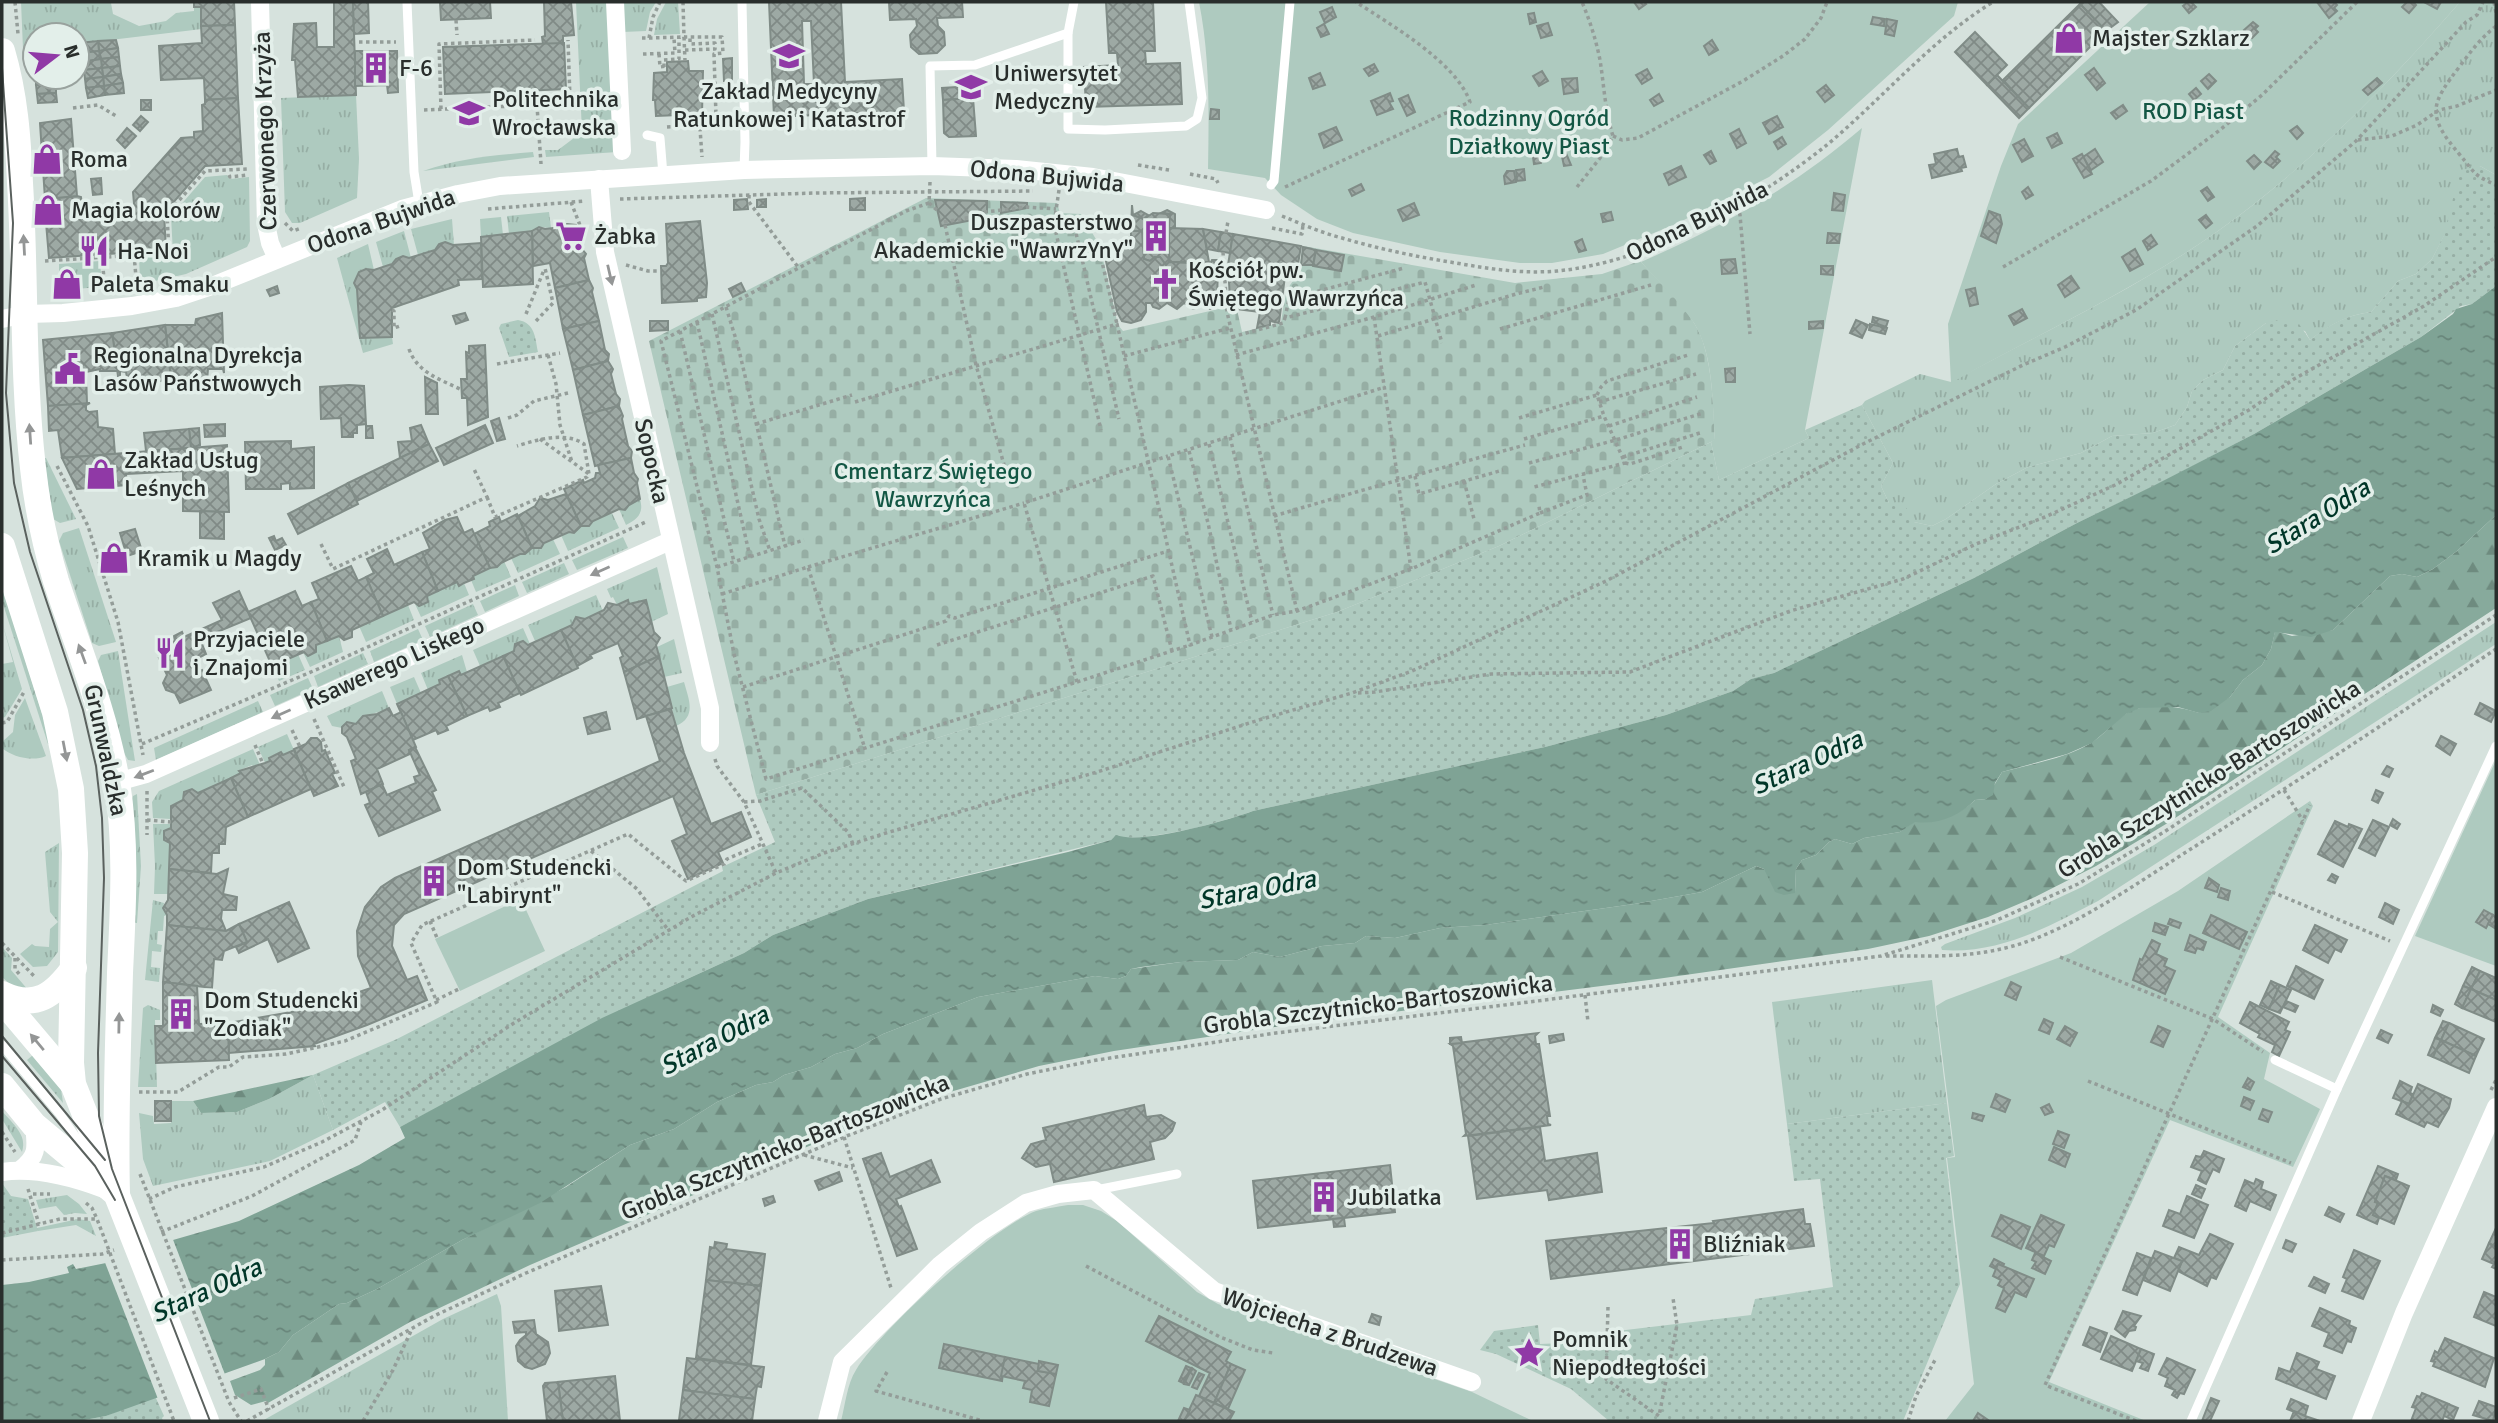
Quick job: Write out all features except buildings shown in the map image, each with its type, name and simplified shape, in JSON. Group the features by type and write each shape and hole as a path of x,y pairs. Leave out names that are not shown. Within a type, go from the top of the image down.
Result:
{"street":[{"name":"Czerwonego Krzyża","path":"260,2 266,224 277,259"},
{"path":"615,2 622,151"},
{"name":"Grunwaldzka","path":"2,51 16,113 10,313 30,428 41,526 56,581 95,691 109,740 122,823 124,871 116,1133 117,1194"},
{"name":"Odona Bujwida","path":"10,313 63,313 134,306 176,298 419,203 500,186 744,170 932,166 1016,169 1060,183 1169,190 1266,218"},
{"name":"Sopocka","path":"599,179 607,262 710,708 710,743"},
{"name":"Ksawerego Liskego","path":"117,782 153,772 670,541"},
{"name":"Grunwaldzka","path":"2,546 55,712 68,766 75,853 71,1063 73,1084 204,1416"},
{"path":"2,994 19,1001 51,994 74,968"},
{"path":"2,1000 73,1084"},
{"path":"2,1086 34,1125 117,1194"},
{"path":"2361,1421 2404,1313 2496,1107"},
{"path":"2,1172 31,1161 34,1155 34,1125"},
{"path":"19,1164 117,1194"},
{"path":"827,1421 842,1362 940,1265 1014,1209 1026,1203 1058,1194 1094,1191"},
{"name":"Wojciecha z Brudzewa","path":"1094,1191 1214,1291 1472,1382"}],"lane":[{"path":"407,2 415,185 419,203"},
{"path":"742,2 744,170"},
{"path":"1074,2 1068,33 1068,129 1105,130 1186,126 1196,119 1202,98 1189,2"},
{"path":"1272,183 1290,2"},
{"path":"932,166 930,66 975,65 1068,33"},
{"path":"647,135 660,138 663,174"},
{"path":"2191,1421 2337,1089 2496,746"},
{"path":"2,1045 59,1113 117,1194"},
{"path":"2275,1060 2337,1089"},
{"path":"1094,1191 1177,1174"}],"path":[{"path":"649,38 653,17 660,2"},
{"path":"659,54 660,67 666,66 664,60 679,59 683,2"},
{"path":"1272,183 1287,188 1470,102 1457,78 1440,62 1356,2"},
{"path":"1582,2 1592,25 1608,121 1613,136 1622,140 1638,138 1684,115 1773,62 1805,38 1821,18 1827,2"},
{"name":"Odona Bujwida","path":"1266,218 1303,224 1341,238 1424,258 1503,271 1556,271 1592,265 1651,247 1738,206 1769,188 1829,143 1975,12 1993,2"},
{"path":"2003,267 2151,181 2220,130 2262,95 2357,2"},
{"path":"241,1421 229,1402 149,1199 175,1187 264,1167 290,1157 361,1121 447,1069 514,1023 669,931 776,873 853,844 1086,776 1352,693 1412,671 1594,586 1863,444 2012,370 2065,347 2136,310 2257,226 2356,141 2466,22 2477,15 2483,2"},
{"path":"2494,2 2496,13"},
{"path":"456,19 457,35"},
{"path":"2496,26 2482,37 2438,95 2436,113 2440,129 2447,141 2475,176 2496,185"},
{"path":"685,50 715,49 715,43 690,44 690,37"},
{"path":"642,38 723,37 723,53 714,54 716,116 705,117 699,125"},
{"path":"679,38 685,50 685,61"},
{"path":"643,54 675,53 679,38"},
{"path":"441,109 439,44 535,40"},
{"path":"412,110 570,99 568,40"},
{"path":"359,43 409,42"},
{"path":"766,89 773,88"},
{"path":"2356,141 2392,136 2436,113 2496,90"},
{"path":"536,91 541,164"},
{"path":"72,107 98,105 116,116"},
{"path":"699,114 704,173"},
{"path":"660,138 659,127 699,125"},
{"path":"1577,187 1613,136"},
{"path":"35,262 169,253 167,214 205,171 246,169"},
{"path":"229,174 230,177 242,176"},
{"path":"1060,183 1070,193"},
{"path":"1060,183 1054,224 1101,430"},
{"path":"620,199 1046,191"},
{"path":"748,195 749,202 799,268"},
{"path":"938,211 929,201 906,211 661,341 766,779 1077,682 1273,615 1297,611 1412,569 1587,495 1583,474"},
{"path":"480,210 578,202"},
{"path":"1738,206 1750,334"},
{"path":"1007,479 976,365 945,224 972,217 977,213 1027,207 1056,209"},
{"path":"1216,218 1228,220"},
{"path":"1266,218 1302,234 1303,224"},
{"path":"1073,220 1119,419"},
{"path":"1223,252 1230,328 1297,611"},
{"path":"134,255 138,288"},
{"path":"102,257 105,292"},
{"path":"1352,693 1375,692 1492,674 1630,672 1780,615 1903,579 1976,544 2045,517 2115,485 2249,410 2294,379 2424,306 2496,257"},
{"path":"1101,258 1190,645"},
{"path":"607,262 648,271 661,271"},
{"path":"526,314 545,268 554,303 536,321"},
{"path":"1232,337 1283,323 1289,299 1404,268"},
{"path":"1285,318 1425,282 1442,343"},
{"path":"1237,355 1476,285"},
{"path":"1500,329 1651,285"},
{"path":"131,289 145,288"},
{"path":"1378,336 1544,288"},
{"path":"94,293 115,291"},
{"path":"726,307 738,346 785,546"},
{"path":"392,310 394,328 400,326"},
{"path":"712,314 751,485 770,551"},
{"path":"1374,317 1412,569"},
{"path":"697,322 750,557"},
{"path":"855,402 1117,324"},
{"path":"1125,356 1230,328"},
{"path":"680,331 734,562"},
{"path":"410,349 414,362 437,378 460,389"},
{"path":"497,364 560,353"},
{"path":"548,355 558,395 558,417 572,462"},
{"path":"1625,463 1599,402 1597,395 1601,387 1607,381 1688,355"},
{"path":"1599,402 1696,374"},
{"path":"198,382 212,382 224,376 235,378"},
{"path":"722,594 1024,503 1385,387"},
{"path":"508,418 517,415 534,401 568,393"},
{"path":"756,424 852,395"},
{"path":"1519,418 1597,395"},
{"path":"1609,426 1697,397"},
{"path":"1529,463 1703,413"},
{"path":"1524,439 1604,416"},
{"path":"1623,457 1703,432"},
{"path":"517,446 547,437 578,440 584,444 589,474"},
{"path":"1230,437 1273,615"},
{"path":"540,439 589,474"},
{"path":"1209,444 1252,622"},
{"path":"1274,516 1384,482 1400,480 1525,445"},
{"path":"1534,487 1625,463 1630,464 1683,447"},
{"path":"1189,450 1231,629"},
{"path":"1168,456 1212,637"},
{"path":"474,470 495,517 589,474"},
{"path":"1415,476 1419,494 1503,470"},
{"path":"1464,481 1474,519"},
{"path":"321,544 333,569 487,497"},
{"path":"1024,503 1077,682"},
{"path":"1539,506 1540,513"},
{"path":"83,517 118,622 145,765"},
{"path":"142,744 376,644 650,520"},
{"path":"717,567 804,540"},
{"path":"743,687 946,621 949,616 955,618 1168,551"},
{"path":"808,567 865,749"},
{"path":"937,645 1153,576 1172,651"},
{"name":"Grobla Szczytnicko-Bartoszowicka","path":"247,1421 412,1329 526,1273 844,1137 941,1099 1027,1074 1097,1060 1276,1032 1881,956 1997,920 2095,874 2223,796 2496,615"},
{"path":"1881,956 1948,957 1982,953 2015,946 2057,929 2121,893 2496,649"},
{"path":"2,723 7,722 21,697"},
{"path":"314,719 344,788"},
{"path":"291,729 300,747"},
{"path":"710,743 717,766 744,802 776,873"},
{"path":"255,745 263,764"},
{"path":"744,802 802,788 842,826 853,844"},
{"path":"2284,789 2303,821"},
{"path":"2136,1421 2045,1385 2310,806"},
{"path":"147,820 171,821"},
{"path":"436,1000 411,943 422,925 430,921 628,834 686,881 762,844"},
{"path":"591,850 637,889 669,931"},
{"path":"2272,892 2403,946"},
{"path":"430,921 437,938"},
{"path":"2,943 37,980"},
{"path":"2060,957 2213,1019 2275,1060"},
{"path":"132,1092 178,1092 219,1067 229,1067 243,1057 345,1041 437,1002 436,1000 459,989"},
{"path":"1585,995 1588,1022"},
{"path":"2088,1081 2303,1168"},
{"path":"169,1229 252,1196 312,1165 355,1140 361,1121"},
{"path":"2,1132 19,1164"},
{"path":"844,1137 891,1291 899,1304"},
{"path":"802,1154 853,1168"},
{"path":"30,1195 39,1224"},
{"path":"2,1233 74,1217 97,1219 174,1421"},
{"path":"2,1260 102,1254"},
{"path":"1086,1266 1220,1337 1253,1350 1273,1353"},
{"path":"1608,1307 1606,1379 1660,1416 1677,1325 1673,1298"},
{"path":"363,1421 393,1370 412,1329"},
{"path":"1908,1421 1916,1396 1935,1360"},
{"path":"887,1372 876,1391 983,1421"},
{"path":"234,1398 261,1388 269,1410"}],"green space":[{"path":"21,2 108,2 111,3 113,14 139,26 166,21 176,13 194,11 194,7 201,7 202,29 91,42 91,21 22,21"},
{"path":"576,2 609,2 617,152 546,157 545,150 558,150 582,132"},
{"path":"622,2 656,2 650,12 646,31 623,32"},
{"path":"666,2 678,2 680,34 654,35 657,19"},
{"name":"Rodzinny Ogród Działkowy Piast","path":"1199,2 1958,2 1954,16 1828,130 1769,177 1678,223 1603,254 1552,263 1520,263 1440,252 1353,233 1317,219 1281,195 1265,178 1208,169 1207,64"},
{"name":"ROD Piast","path":"2150,2 2460,2 2346,124 2284,180 2218,231 2154,273 1951,383 1948,324 2001,166 2018,124"},
{"path":"2460,2 2496,2 2496,175 2480,166 2432,259 2416,274 2398,281 2371,312 2339,321 2310,340 2305,331 2266,323 2235,346 2223,370 2203,380 2192,391 2187,407 2175,425 2153,433 2112,436 2081,453 2028,467 1996,484 1932,526 1914,522 1902,504 1889,503 1881,486 1893,463 1862,405 1865,401 1920,374 1951,382 2121,292 2218,231 2284,180 2346,124"},
{"path":"356,95 359,159 357,198 300,223 292,223 285,212 281,98"},
{"path":"1862,128 1805,430 1809,438 1719,480 1711,442 1715,439 1709,364 1701,336 1682,307 1641,262 1757,204 1810,169"},
{"path":"533,152 534,157 423,171 464,160"},
{"path":"2480,166 2496,175 2496,286 2472,304 2461,306 2421,337 2254,434 1974,578 1774,673 1751,679 1733,691 1666,715 1545,747 1253,811 1184,830 1129,838 1114,837 1111,840 868,899 773,935 744,953 663,990 400,1127 385,1102 333,1130 313,1075 397,1039 723,871 722,867 775,842 756,795 1337,612 1499,546 1711,442 1719,480 1809,438 1805,430 1862,405 1893,463 1881,486 1889,503 1902,503 1914,517 1914,522 1932,526 1996,484 2028,467 2081,453 2112,436 2153,433 2175,425 2187,407 2192,391 2203,380 2223,370 2235,346 2266,323 2285,319 2299,324 2310,340 2339,321 2371,312 2398,281 2416,274 2432,259 2444,235 2460,170"},
{"path":"227,175 230,179 249,177 250,241 247,247 186,274 146,283 140,279 139,258 173,254 171,216 205,177"},
{"name":"Cmentarz Świętego Wawrzyńca","path":"926,198 1057,203 1060,213 1081,214 1100,246 1118,325 1123,331 1236,305 1242,332 1281,323 1287,291 1298,276 1303,246 1515,283 1602,274 1640,261 1676,299 1692,320 1703,342 1709,366 1715,440 1499,546 1337,612 756,795 649,341"},
{"path":"549,212 551,228 539,227 534,231 509,234 507,216"},
{"path":"501,217 503,235 481,237 480,219"},
{"path":"452,219 454,245 443,243 435,250 418,255 411,229"},
{"path":"404,231 411,258 399,259 383,267 376,242"},
{"path":"368,244 374,270 359,272 354,283 357,289 359,338 392,337 393,344 363,353 337,258"},
{"path":"100,261 102,287 74,289 73,278 59,278 59,264"},
{"path":"518,320 531,327 538,352 509,357 499,328 501,324"},
{"path":"44,458 76,519 60,523 53,519"},
{"path":"640,499 639,515 626,525 619,509 625,510"},
{"path":"612,513 619,528 568,551 561,535 575,532 583,525 589,526 593,521"},
{"path":"2496,515 2496,608 2166,824 2096,866 1988,917 1929,936 1868,949 1657,979 1281,1026 1114,1051 1039,1066 919,1101 530,1265 410,1322 268,1403 266,1401 251,1405 235,1395 230,1381 260,1370 265,1365 265,1359 279,1352 293,1335 339,1304 377,1289 462,1240 566,1187 630,1145 674,1129 717,1102 756,1085 773,1082 784,1075 811,1067 835,1054 857,1048 883,1034 978,997 1095,976 1118,979 1126,976 1131,969 1181,962 1238,960 1253,952 1280,957 1322,946 1355,943 1366,936 1395,938 1440,928 1485,925 1634,904 1702,892 1756,866 1795,892 1796,869 1802,860 1816,855 1835,839 1852,844 1864,838 1900,832 1915,821 1931,821 1955,814 1975,800 1986,799 2002,772 2081,749 2132,711 2161,706 2199,713 2230,697 2243,680 2262,665 2271,649 2275,631 2292,636 2333,630 2390,576 2402,574 2417,577 2433,569"},
{"path":"79,528 116,642 99,646 92,643 59,541 63,533"},
{"path":"623,537 628,548 577,570 572,560"},
{"path":"553,539 560,554 518,573 511,558 525,554 535,547 541,548 544,543"},
{"path":"504,561 511,577 476,592 471,580 474,579 473,576 497,567"},
{"path":"564,563 569,574 527,593 522,582"},
{"path":"657,567 668,614 651,622 646,600 629,604 627,600 617,605 613,597 611,598 607,589"},
{"path":"457,582 459,585 464,583 469,595 421,617 415,604 419,606 427,602 427,596"},
{"path":"2,584 51,743 48,744 2,601"},
{"path":"515,585 519,596 485,612 480,601"},
{"path":"596,595 603,611 585,619 576,617 572,625 535,641 528,625"},
{"path":"473,604 478,615 430,637 425,626"},
{"path":"408,605 414,620 366,642 359,626"},
{"path":"2,622 22,689 2,718 2,664 13,662"},
{"path":"2496,622 2496,644 2098,901 2042,929 2004,943 1984,948 1942,950 1941,947 1945,944 2015,918 2082,887 2154,845"},
{"path":"523,628 530,644 523,641 515,645 514,651 480,666 473,650"},
{"path":"418,629 423,640 374,662 370,651"},
{"path":"339,636 343,652 310,667 303,652 308,656 316,652 316,645"},
{"path":"674,639 682,673 664,677 657,647"},
{"path":"118,651 135,761 128,760 123,751 98,661 101,655"},
{"path":"363,653 368,664 318,687 314,676"},
{"path":"298,654 305,670 279,681 272,666"},
{"path":"462,655 467,672 461,675 459,671 439,680 440,684 428,690 421,673"},
{"path":"414,677 421,693 397,704 390,687"},
{"path":"308,678 313,689 275,706 270,695"},
{"path":"684,682 689,713 683,722 676,726 667,687"},
{"path":"382,691 389,708 367,716 356,724 347,722 342,728 332,726 327,716"},
{"path":"25,698 46,756 41,758 23,758 2,748 2,742 13,732 15,715"},
{"path":"258,701 263,712 156,760 154,748"},
{"path":"287,734 294,750 269,757 270,761 265,763 258,747"},
{"path":"253,749 260,765 240,770 241,773 198,793 192,789 184,792 183,800 171,806 171,819 153,818 152,802 159,791"},
{"path":"2496,760 2496,966 2415,936"},
{"path":"137,794 141,866 135,923 131,802"},
{"path":"2310,801 2313,806 2218,1017 2270,1053 2264,1079 2320,1109 2293,1167 2170,1120 2049,1382 2146,1421 1945,1421 1974,1384 1947,1158 1955,1157 1936,1006 2071,953 2178,891"},
{"path":"153,824 171,824 171,828 164,831 164,840 170,843 168,894 154,894"},
{"path":"59,843 58,952 47,966 33,967 20,954 32,944 49,947 50,929 58,922 50,912 45,852"},
{"path":"521,899 545,951 460,991 435,939"},
{"path":"153,900 164,903 163,908 167,915 164,916 163,931 158,931 157,944 162,945 161,952 152,951 151,967 160,968 159,982 145,980"},
{"path":"2,947 12,958 11,970 29,991 13,987 2,977"},
{"path":"1932,980 1947,1103 1787,1124 1772,1002"},
{"path":"148,1005 160,1010 160,1020 155,1020 157,1087 138,1087 143,1008"},
{"path":"33,1055 61,1089 63,1103 27,1060"},
{"path":"313,1075 333,1130 270,1161 153,1186 143,1159 139,1113 153,1116 154,1124 171,1123 171,1101 193,1101 201,1113 237,1112 269,1099"},
{"path":"313,1075 269,1099 237,1112 201,1113 193,1101"},
{"path":"1947,1103 1954,1156 1946,1158 1960,1284 1903,1421 1609,1421 1571,1389 1496,1354 1480,1350 1494,1331 1538,1325 1540,1344 1586,1342 1609,1332 1751,1315 1755,1299 1833,1287 1820,1179 1794,1181 1787,1124"},
{"path":"2,1111 21,1135 22,1152 2,1119"},
{"path":"2,1183 11,1196 28,1199 38,1231 2,1238"},
{"path":"67,1195 87,1214 64,1215 56,1206 39,1209 36,1200"},
{"path":"1083,1205 1101,1211 1117,1221 1197,1292 1218,1304 1472,1392 1533,1421 841,1421 848,1388 856,1370 912,1306 966,1258 1017,1221 1036,1211"},
{"path":"78,1219 90,1221 96,1236 76,1225 38,1231 37,1228"},
{"path":"497,1294 501,1306 508,1421 262,1421 443,1319"},
{"path":"155,1396 164,1416 163,1421 79,1421 106,1416"}],"water":[{"name":"Stara Odra","path":"2496,286 2496,515 2433,569 2417,577 2402,574 2390,576 2333,630 2311,637 2275,632 2271,649 2262,665 2243,680 2230,697 2211,711 2199,713 2178,707 2140,708 2126,714 2092,743 2067,754 2002,772 1995,783 1993,795 1975,800 1948,818 1915,822 1900,832 1864,838 1852,844 1835,839 1816,855 1802,860 1796,869 1795,893 1784,895 1775,892 1764,869 1756,866 1702,892 1634,904 1485,925 1440,928 1395,938 1366,936 1355,943 1322,946 1280,957 1253,952 1238,960 1181,962 1141,967 1131,969 1126,976 1118,979 1095,976 978,997 883,1034 857,1048 835,1054 811,1067 784,1075 773,1082 756,1085 717,1102 674,1129 630,1145 540,1203 462,1240 377,1289 339,1304 293,1335 279,1352 265,1359 106,1416 79,1421 2,1421 2,1285 69,1273 67,1267 73,1264 76,1269 106,1263 239,1221 359,1165 405,1138 400,1127 602,1018 744,953 773,935 868,899 1068,852 1111,840 1116,835 1144,837 1184,830 1253,811 1545,747 1666,715 1733,691 1751,679 1774,673 1974,578 2254,434 2421,337 2456,309 2472,304"}],"pier":[{"path":"172,1237 226,1377 158,1399 104,1260"}],"tram line":[{"path":"2,68 13,223 6,393 14,483 30,552 83,710 96,766 102,818 104,878 98,1053 99,1116 112,1169 210,1421"},
{"path":"2,1036 105,1160"},
{"path":"2,1056 95,1166 115,1200"}],"place":[{"name":"Majster Szklarz","path":"2069,38"},
{"name":"Zakład Medycyny Ratunkowej i Katastrof","path":"789,56"},
{"name":"F-6","path":"376,68"},
{"name":"Uniwersytet Medyczny","path":"971,87"},
{"name":"Politechnika Wrocławska","path":"469,113"},
{"name":"Roma","path":"47,159"},
{"name":"Magia kolorów","path":"48,210"},
{"name":"Żabka","path":"571,236"},
{"name":"Duszpasterstwo Akademickie \"WawrzYnY\"","path":"1156,236"},
{"name":"Ha-Noi","path":"94,251"},
{"name":"Paleta Smaku","path":"67,284"},
{"name":"Kościół pw. Świętego Wawrzyńca","path":"1165,284"},
{"name":"Regionalna Dyrekcja Lasów Państwowych","path":"70,369"},
{"name":"Zakład Usług Leśnych","path":"101,474"},
{"name":"Kramik u Magdy","path":"114,558"},
{"name":"Przyjaciele i Znajomi","path":"170,653"},
{"name":"Dom Studencki \"Labirynt\"","path":"434,881"},
{"name":"Dom Studencki \"Zodiak\"","path":"181,1014"},
{"name":"Jubilatka","path":"1324,1197"},
{"name":"Bliźniak","path":"1680,1244"},
{"name":"Pomnik Niepodłegłości","path":"1529,1353"}]}
